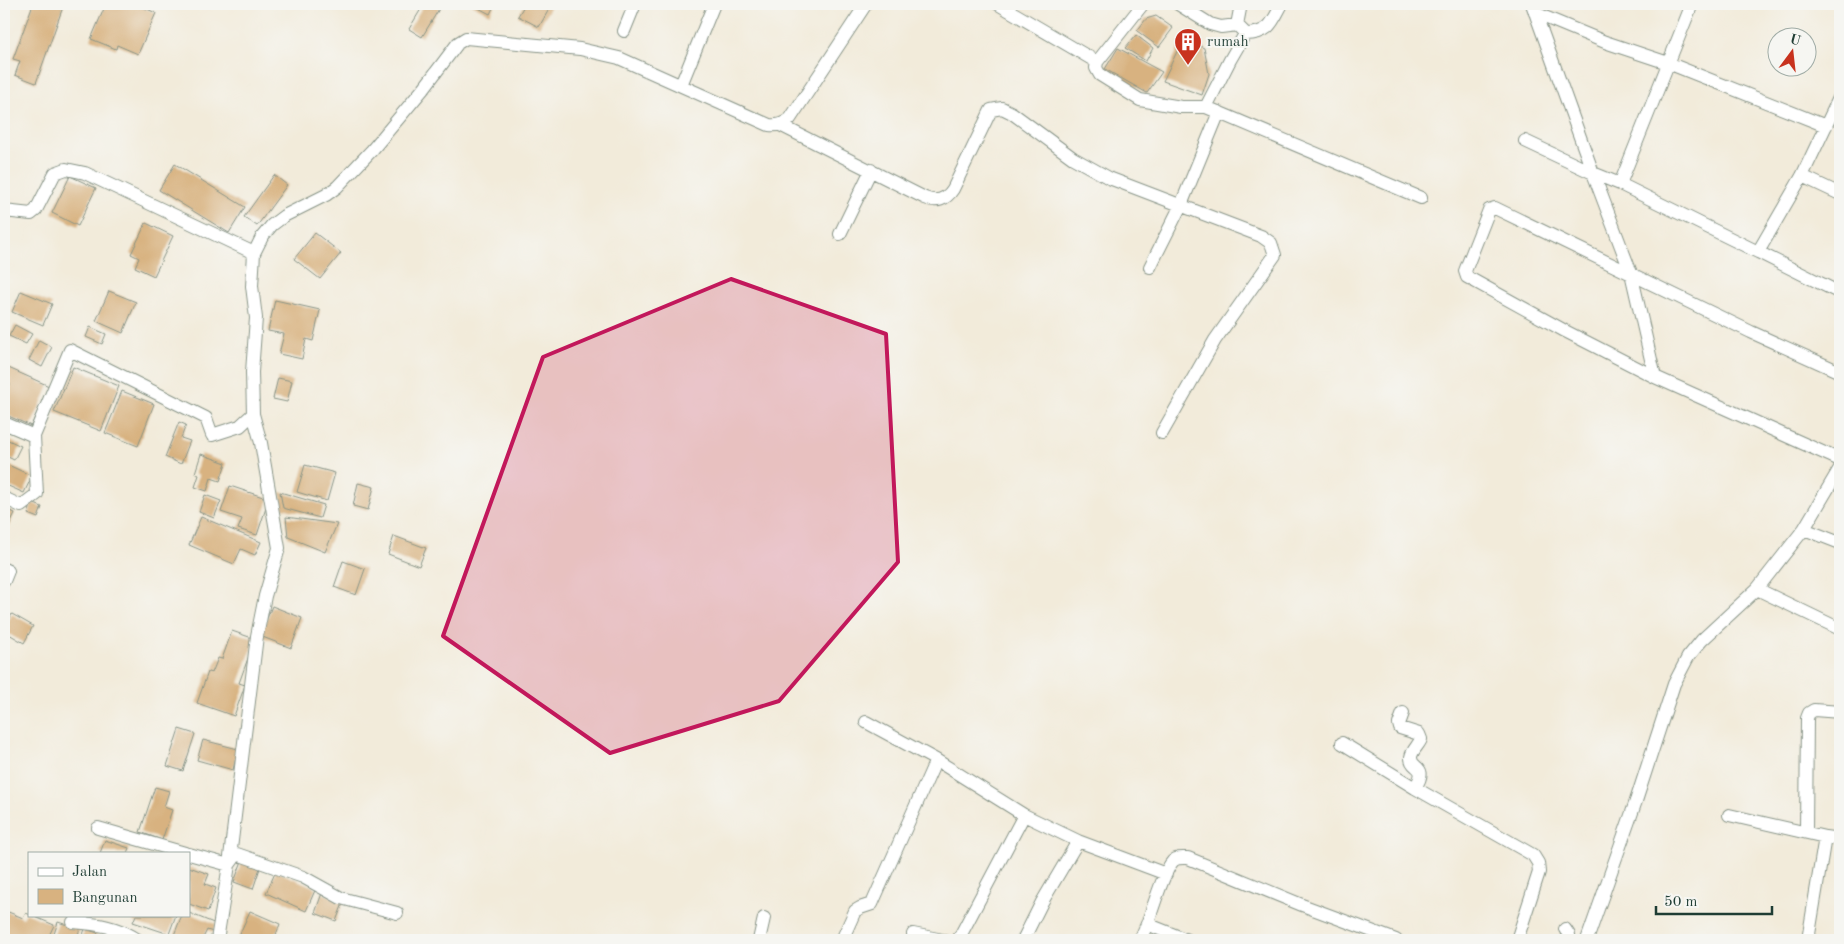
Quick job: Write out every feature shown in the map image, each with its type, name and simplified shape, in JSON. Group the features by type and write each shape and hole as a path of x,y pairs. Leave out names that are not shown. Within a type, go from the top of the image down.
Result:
{"street":[{"path":"624,31 636,4"},
{"path":"682,85 714,4"},
{"path":"780,125 790,119 866,4"},
{"path":"998,4 1097,62"},
{"path":"1142,4 1097,62 1096,68 1100,76 1140,100 1182,108 1206,106 1421,198"},
{"path":"1178,4 1210,24 1257,34 1268,29 1282,4"},
{"path":"1206,106 1226,67 1241,30 1241,4"},
{"path":"1620,184 1692,4"},
{"path":"1534,8 1605,42 1668,63 1826,126"},
{"path":"1534,8 1631,273 1655,376"},
{"path":"217,940 229,865 257,636 264,596 279,548 263,452 253,414 252,372 256,318 252,293 254,253 262,236 272,225 284,216 326,195 337,187 384,136 458,43 466,38 595,51 620,58 770,125 780,125 935,201 946,197 953,189 991,110 1002,108 1073,158 1109,178 1261,236 1271,243 1275,255 1214,340 1162,433"},
{"path":"1758,252 1802,176 1840,96"},
{"path":"1150,267 1181,205 1218,112"},
{"path":"1525,141 1620,184 1840,293"},
{"path":"4,211 31,214 36,210 55,173 66,169 84,173 254,253"},
{"path":"840,234 871,170"},
{"path":"1802,176 1840,194"},
{"path":"1840,372 1751,332 1495,208 1489,210 1465,274 1467,277 1565,330 1655,376 1840,460"},
{"path":"4,498 21,506 37,494 34,436 70,350 206,418 212,435 240,426 253,414"},
{"path":"4,422 34,436"},
{"path":"1587,940 1636,802 1674,684 1688,656 1702,640 1757,589 1804,529 1840,468"},
{"path":"1804,529 1840,543"},
{"path":"4,569 8,571 4,581"},
{"path":"1757,589 1840,630"},
{"path":"1806,832 1807,718 1809,713 1814,710 1840,712"},
{"path":"1403,713 1399,724 1400,728 1419,734 1421,739 1420,744 1411,756 1412,761 1421,771 1422,776 1415,788"},
{"path":"866,722 936,760 1024,815 1078,841 1166,874"},
{"path":"1342,743 1415,788 1533,855 1538,863 1539,872 1517,940"},
{"path":"842,940 855,911 872,904 936,760"},
{"path":"1729,814 1840,839"},
{"path":"958,940 1024,815"},
{"path":"98,828 183,852"},
{"path":"1808,940 1825,836"},
{"path":"1023,940 1042,902 1078,841"},
{"path":"190,854 229,865"},
{"path":"229,865 237,854 303,877 341,898 397,913"},
{"path":"1140,940 1172,861 1178,858 1188,858 1302,905 1396,940"},
{"path":"759,940 764,918"},
{"path":"73,922 100,924 129,934 138,940"},
{"path":"1147,924 1187,940"},
{"path":"913,934 943,940"}],"highlighted area":[{"path":"731,279 886,334 898,562 779,701 610,753 443,636 543,357"}],"building":[{"path":"33,4 64,4 36,83 15,75 20,61 13,59"},
{"path":"106,4 136,4 156,13 138,54 117,45 116,49 91,39"},
{"path":"424,4 442,4 422,37 409,29"},
{"path":"471,4 495,4 490,14"},
{"path":"525,4 552,4 539,27 518,16"},
{"name":"rumah","path":"1156,16 1173,28 1159,47 1137,31 1146,19"},
{"path":"1136,35 1153,48 1146,61 1125,48"},
{"name":"rumah","path":"1183,39 1204,48 1209,74 1202,95 1163,81"},
{"path":"1118,48 1162,72 1147,93 1105,69"},
{"path":"175,164 245,207 229,233 159,190"},
{"path":"274,175 287,185 257,226 244,217"},
{"path":"70,176 96,188 78,226 52,213"},
{"path":"146,223 173,236 154,276 135,267 139,258 131,254"},
{"path":"315,233 341,253 320,279 294,259"},
{"path":"21,291 52,304 43,325 12,312"},
{"path":"109,291 136,302 123,333 96,321"},
{"path":"275,300 320,310 313,341 306,339 302,359 279,354 284,334 268,331"},
{"path":"15,325 32,334 26,344 9,336"},
{"path":"90,327 106,334 102,344 86,337"},
{"path":"39,340 52,347 42,367 29,360"},
{"path":"4,366 49,386 31,426 4,414 4,399 10,384 4,397"},
{"path":"73,367 119,386 101,431 54,412"},
{"path":"278,378 292,381 287,402 273,399"},
{"path":"122,391 154,404 138,446 105,433"},
{"path":"179,422 186,425 181,438 190,441 181,464 165,457"},
{"path":"4,438 21,446 14,460 4,455"},
{"path":"201,454 226,463 220,481 211,478 207,491 195,487 199,475 195,473"},
{"path":"4,463 32,476 24,493 4,484"},
{"path":"305,465 335,473 327,501 297,492"},
{"path":"358,483 374,487 368,510 353,506"},
{"path":"230,486 269,499 257,535 238,529 242,519 221,512"},
{"path":"280,492 324,505 320,518 283,508"},
{"path":"205,495 221,501 214,518 199,512"},
{"path":"32,503 42,507 38,518 28,514"},
{"path":"4,508 15,513 4,536"},
{"path":"201,517 261,542 255,555 241,549 234,564 189,545"},
{"path":"286,517 337,524 325,552 288,537"},
{"path":"394,536 426,548 419,566 388,554"},
{"path":"343,561 365,569 356,595 334,587"},
{"path":"272,606 302,618 291,648 260,636"},
{"path":"12,614 33,626 24,643 4,631"},
{"path":"232,631 255,639 239,683 245,685 234,716 197,703 208,672 212,673 218,658 222,659"},
{"path":"179,729 195,734 183,771 167,766"},
{"path":"203,740 238,749 233,770 197,760"},
{"path":"155,787 169,791 164,807 172,810 162,840 140,832"},
{"path":"105,840 129,848 127,852 100,852"},
{"path":"242,861 260,868 253,889 234,882"},
{"path":"190,867 209,874 205,884 216,888 208,911 190,904"},
{"path":"276,871 316,888 306,911 266,893"},
{"path":"322,893 344,901 336,921 315,913"},
{"path":"6,911 23,918 26,913 28,916 33,916 54,925 47,940 14,940 4,935 4,915"},
{"path":"250,911 280,924 274,940 237,940"},
{"path":"190,913 216,924 213,932 207,930 202,940 172,940 182,916 190,916"},
{"path":"136,916 176,916 169,934 133,922"},
{"path":"58,922 80,929 76,940 64,940 53,937"},
{"path":"85,929 98,933 95,940 81,940"}],"place":[{"name":"rumah","path":"1188,66"}]}
